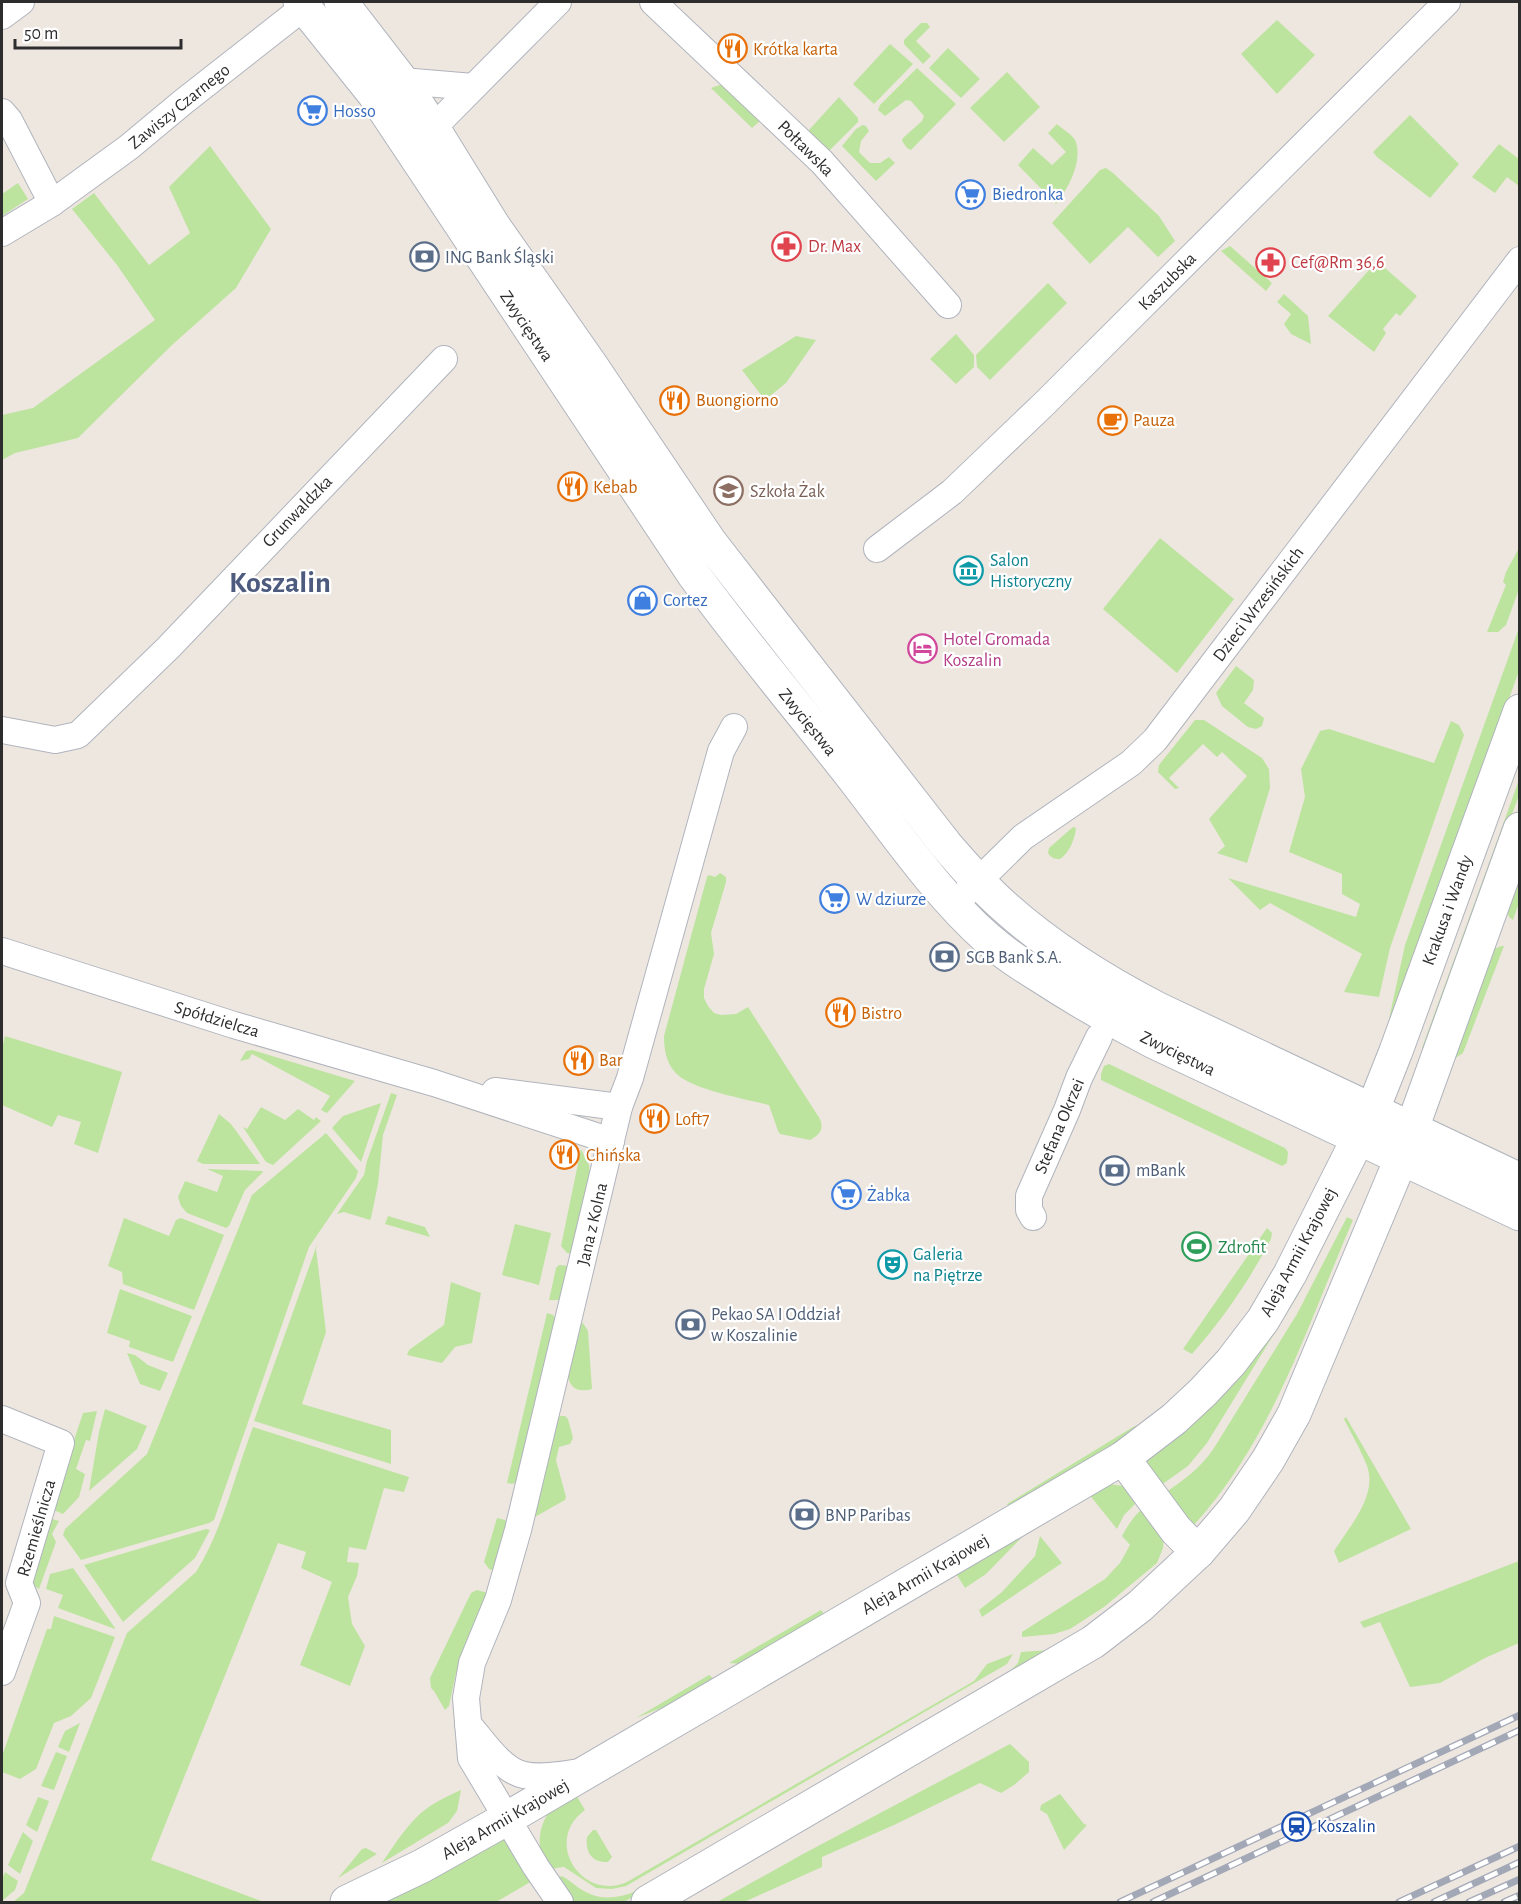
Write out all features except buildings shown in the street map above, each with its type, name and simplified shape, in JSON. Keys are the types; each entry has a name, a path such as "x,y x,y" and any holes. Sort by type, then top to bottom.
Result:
{"street":[{"path":"2,16 21,2"},
{"name":"Zwycięstwa","path":"341,2 402,81 421,137 483,260 694,575 734,631 954,904 988,939 1017,961 1108,1018 1154,1042 1366,1123 1412,1129 1520,1180"},
{"path":"421,137 558,2"},
{"name":"Połtawska","path":"653,2 822,162 948,305"},
{"name":"Kaszubska","path":"877,549 952,492 1447,2"},
{"name":"Zwycięstwa","path":"302,4 374,94 421,137 493,225 585,356 710,542 946,845 977,881 1033,931 1113,986 1366,1123 1401,1159 1520,1214"},
{"name":"Zawiszy Czarnego","path":"2,233 52,203 129,147 302,4"},
{"path":"402,81 473,87"},
{"path":"2,112 9,120 52,203"},
{"name":"Dzieci Wrzesińskich","path":"954,904 1023,837 1131,763 1155,740 1520,260"},
{"name":"Grunwaldzka","path":"2,730 55,740 78,735 168,648 444,359"},
{"name":"Krakusa i Wandy","path":"1366,1123 1396,1051 1520,711"},
{"name":"Jana z Kolna","path":"560,1902 506,1819 471,1758 466,1698 469,1677 472,1663 498,1600 515,1542 619,1107 630,1078 721,751 734,727"},
{"path":"648,1902 1093,1642 1140,1606 1198,1552 1234,1510 1268,1461 1294,1414 1401,1159 1520,829"},
{"name":"Spółdzielcza","path":"2,951 234,1025 434,1083 611,1141"},
{"name":"Stefana Okrzei","path":"1033,1217 1029,1210 1029,1196 1099,1037"},
{"name":"Spółdzielcza","path":"434,1083 619,1107"},
{"name":"Aleja Armii Krajowej","path":"347,1902 422,1866 506,1819 1123,1458 1174,1419 1203,1392 1231,1362 1263,1320 1290,1274 1366,1123"},
{"name":"Rzemieślnicza","path":"2,1419 61,1443 19,1583 27,1603 2,1672"},
{"path":"1123,1458 1176,1530 1198,1552"},
{"path":"468,1724 498,1758 514,1771 534,1776 586,1772"}],"green space":[{"path":"1277,20 1315,55 1277,94 1241,54"},
{"path":"921,23 927,23 930,27 916,41 931,56 923,64 904,44 904,40"},
{"path":"890,44 913,64 874,104 853,84"},
{"path":"948,48 980,79 961,98 929,68"},
{"path":"917,68 956,104 911,150 902,141 903,138 922,121 924,116 911,101 906,100 885,116 878,110 880,105"},
{"path":"1007,72 1040,107 1004,142 970,108"},
{"path":"725,83 762,119 752,128 711,88"},
{"path":"839,97 858,118 858,122 827,153 808,135 809,130"},
{"path":"1410,115 1459,164 1430,198 1373,152"},
{"path":"1057,124 1075,140 1078,156 1070,182 1056,204 1018,165 1033,148 1052,165 1066,152 1048,133"},
{"path":"863,125 869,131 861,141 859,152 870,163 880,163 889,157 895,163 876,181 842,146 856,129"},
{"path":"1499,144 1519,159 1519,186 1507,177 1495,193 1472,177"},
{"path":"210,146 271,229 236,288 172,345 78,438 15,453 2,460 2,415 33,408 155,320 117,265 72,209 94,193 149,265 190,233 169,187"},
{"path":"1106,168 1159,216 1175,241 1158,257 1128,227 1090,264 1052,223 1100,170"},
{"path":"18,183 28,199 2,216 2,194"},
{"path":"1230,246 1272,283 1266,291 1221,251"},
{"path":"1377,261 1417,296 1400,316 1396,313 1383,329 1386,333 1374,352 1328,316"},
{"path":"1048,283 1067,303 990,380 977,367 976,355"},
{"path":"1284,294 1308,316 1311,344 1291,334 1284,324 1291,314 1277,302"},
{"path":"956,334 974,355 974,367 956,384 930,359"},
{"path":"796,336 816,340 786,383 765,400 742,370"},
{"path":"1160,538 1234,599 1177,673 1103,609"},
{"path":"1519,548 1519,589 1506,625 1498,632 1487,632 1506,585 1503,582 1506,572"},
{"path":"1519,628 1519,671 1390,1022 1405,945"},
{"path":"1236,666 1254,680 1253,690 1244,703 1264,718 1262,726 1256,729 1248,727 1222,706 1216,693"},
{"path":"1195,720 1204,720 1262,758 1269,769 1270,788 1247,863 1217,853 1225,846 1209,819 1247,776 1222,752 1217,757 1203,744 1169,778 1179,788 1175,789 1158,772 1159,765"},
{"path":"1451,721 1459,725 1464,735 1390,948 1379,997 1344,992 1362,954 1270,903 1260,910 1228,878 1356,917 1360,904 1342,894 1342,874 1289,852 1305,797 1301,769 1320,731 1329,729 1434,763"},
{"path":"1519,780 1519,795 1427,1050 1422,1048"},
{"path":"1073,827 1076,828 1074,837 1066,853 1060,859 1052,857 1048,853 1049,848"},
{"path":"720,873 726,877 726,882 711,933 714,954 704,989 704,998 714,1013 721,1015 736,1014 748,1007 820,1119 822,1126 820,1131 810,1140 780,1134 769,1105 691,1083 674,1071 667,1059 664,1036 707,877 709,875 715,877"},
{"path":"1519,874 1519,903 1513,920 1507,911"},
{"path":"1504,946 1463,1053 1454,1059 1492,950"},
{"path":"5,1036 122,1072 98,1153 74,1144 81,1122 58,1115 52,1127 2,1105 2,1044"},
{"path":"252,1050 355,1081 327,1113 321,1110 330,1096 252,1054 249,1059 240,1061 246,1051"},
{"path":"1109,1064 1285,1148 1288,1152 1287,1163 1282,1166 1101,1080 1104,1066"},
{"path":"391,1093 397,1095 383,1135 378,1184 371,1218 370,1220 344,1212 337,1214 364,1175"},
{"path":"381,1103 361,1162 332,1128 343,1116"},
{"path":"261,1107 285,1120 298,1109 314,1120 316,1117 321,1121 273,1165 266,1162 243,1127 247,1129"},
{"path":"219,1114 231,1124 260,1164 203,1164 197,1161"},
{"path":"326,1133 358,1171 356,1178 309,1247 214,1520 81,1560 63,1535 65,1529 147,1454 252,1195"},
{"path":"581,1149 589,1165 590,1176 573,1254 567,1253 561,1246"},
{"path":"207,1169 263,1172 245,1190 226,1228 187,1213 178,1197 185,1181 217,1192 223,1176"},
{"path":"1334,1212 1339,1214 1298,1295 1207,1443 1188,1466 1157,1488 1141,1460"},
{"path":"388,1216 425,1227 430,1237 385,1224"},
{"path":"1347,1217 1353,1220 1286,1380 1267,1419 1221,1492 1193,1526 1162,1495 1184,1480 1214,1448 1297,1314"},
{"path":"124,1218 169,1236 176,1220 181,1218 224,1235 194,1310 123,1284 122,1272 108,1266"},
{"path":"515,1224 551,1233 539,1285 502,1275"},
{"path":"1267,1228 1272,1233 1271,1239 1235,1299 1192,1354 1183,1349"},
{"path":"318,1242 316,1249 326,1332 302,1404 391,1430 391,1464 254,1421"},
{"path":"559,1265 570,1266 562,1300 549,1300 556,1268"},
{"path":"451,1282 481,1293 472,1343 455,1347 442,1363 407,1355 409,1350 444,1325"},
{"path":"120,1289 192,1316 173,1362 129,1347 130,1341 107,1333"},
{"path":"547,1313 553,1315 557,1321 518,1480 513,1484 507,1483"},
{"path":"583,1323 588,1331 592,1389 583,1390 573,1387 568,1376 580,1325"},
{"path":"127,1353 168,1373 160,1391 140,1384"},
{"path":"105,1409 147,1426 137,1449 89,1491 99,1432"},
{"path":"97,1411 90,1441 86,1440 76,1469 85,1474 79,1497 63,1514 51,1509 83,1413"},
{"path":"560,1416 568,1419 573,1438 570,1444 559,1447 556,1460 566,1497 565,1500 533,1518 557,1420"},
{"path":"1346,1417 1411,1529 1339,1563 1334,1551 1360,1511 1369,1489 1367,1466 1344,1419"},
{"path":"1143,1423 1136,1432 1008,1507 1007,1504"},
{"path":"253,1427 409,1477 404,1492 384,1488 366,1550 349,1547 347,1562 359,1563 357,1576 348,1597 352,1624 365,1646 350,1686 300,1665 332,1582 301,1568 306,1552 278,1543 151,1860 264,1902 13,1902 24,1893 127,1633 196,1572 214,1538"},
{"path":"1108,1484 1124,1486 1137,1502 1124,1515 1117,1529 1088,1493"},
{"path":"1148,1504 1164,1537 1163,1548 1157,1563 1104,1607 1070,1629 1054,1634 1022,1637 1022,1632 1105,1579 1120,1563 1130,1545 1122,1536 1136,1515"},
{"path":"46,1517 59,1521 52,1534 56,1542 39,1589 27,1581"},
{"path":"497,1518 505,1520 508,1525 495,1571 489,1569 484,1562"},
{"path":"206,1529 210,1530 195,1558 123,1622 84,1565"},
{"path":"1022,1532 1024,1535 986,1574 965,1588 957,1575 576,1795 585,1810 573,1823 567,1837 568,1852 573,1865 595,1884 611,1886 627,1882 974,1681 987,1664 1013,1654 1007,1664 626,1886 612,1889 596,1888 564,1867 549,1872 541,1854 540,1835 546,1818 558,1802"},
{"path":"1040,1536 1062,1563 982,1617 979,1610 1002,1592 1035,1556"},
{"path":"1519,1561 1519,1643 1485,1658 1440,1683 1410,1687 1380,1622 1364,1628 1360,1622"},
{"path":"73,1568 115,1629 58,1608 63,1595 46,1589 50,1574"},
{"path":"477,1590 488,1593 456,1673 449,1706 445,1710 431,1688 430,1678 471,1593"},
{"path":"821,1610 824,1614 798,1637 743,1664 729,1663"},
{"path":"54,1616 115,1637 91,1698 71,1716 54,1723 36,1769 20,1779 2,1772 2,1756 47,1629 51,1629"},
{"path":"1050,1650 993,1687 624,1902 569,1902 553,1879 562,1876 598,1897 617,1897 636,1891 1007,1674 1018,1663 1021,1652"},
{"path":"709,1675 713,1678 712,1684 679,1701 636,1718"},
{"path":"80,1723 69,1752 58,1747 65,1731"},
{"path":"1010,1744 1029,1762 1029,1772 1001,1793 980,1783 822,1857 822,1867 744,1902 717,1902 803,1854"},
{"path":"56,1752 67,1756 54,1790 41,1786"},
{"path":"461,1790 457,1811 448,1823 382,1863 419,1815 438,1801"},
{"path":"1060,1794 1087,1825 1064,1850 1047,1814 1040,1810 1041,1805"},
{"path":"38,1797 49,1801 37,1832 26,1825"},
{"path":"593,1830 596,1830 612,1857 608,1862 598,1861 589,1852 587,1837"},
{"path":"23,1832 33,1841 20,1874 8,1865"},
{"path":"499,1836 505,1838 534,1880 496,1902 385,1902"},
{"path":"366,1848 377,1854 338,1878 362,1849"},
{"path":"5,1872 18,1881 15,1890 2,1901 2,1879"}],"railway":[{"path":"1120,1902 1520,1715"},
{"path":"1153,1902 1520,1730"},
{"path":"1399,1902 1520,1846"},
{"path":"1434,1902 1520,1862"},
{"path":"1469,1902 1520,1879"},
{"path":"1504,1902 1520,1895"}],"place":[{"name":"Krótka karta","path":"732,49"},
{"name":"Hosso","path":"312,111"},
{"name":"Biedronka","path":"971,194"},
{"name":"Dr. Max","path":"787,246"},
{"name":"ING Bank Śląski","path":"424,257"},
{"name":"Cef@Rm 36,6","path":"1270,262"},
{"name":"Buongiorno","path":"675,400"},
{"name":"Pauza","path":"1112,420"},
{"name":"Kebab","path":"572,487"},
{"name":"Szkoła Żak","path":"729,491"},
{"name":"Salon Historyczny","path":"969,570"},
{"name":"Cortez","path":"642,600"},
{"name":"Hotel Gromada Koszalin","path":"922,649"},
{"name":"W dziurze","path":"835,899"},
{"name":"SGB Bank S.A.","path":"945,957"},
{"name":"Bistro","path":"840,1013"},
{"name":"Bar","path":"578,1060"},
{"name":"Loft7","path":"654,1119"},
{"name":"Chińska","path":"565,1155"},
{"name":"mBank","path":"1115,1170"},
{"name":"Żabka","path":"846,1195"},
{"name":"Zdrofit","path":"1197,1247"},
{"name":"Galeria na Piętrze","path":"892,1264"},
{"name":"Pekao SA I Oddział w Koszalinie","path":"690,1324"},
{"name":"BNP Paribas","path":"804,1515"},
{"name":"Koszalin","path":"1296,1826"}],"district":[{"name":"Koszalin","path":"280,582"}]}
